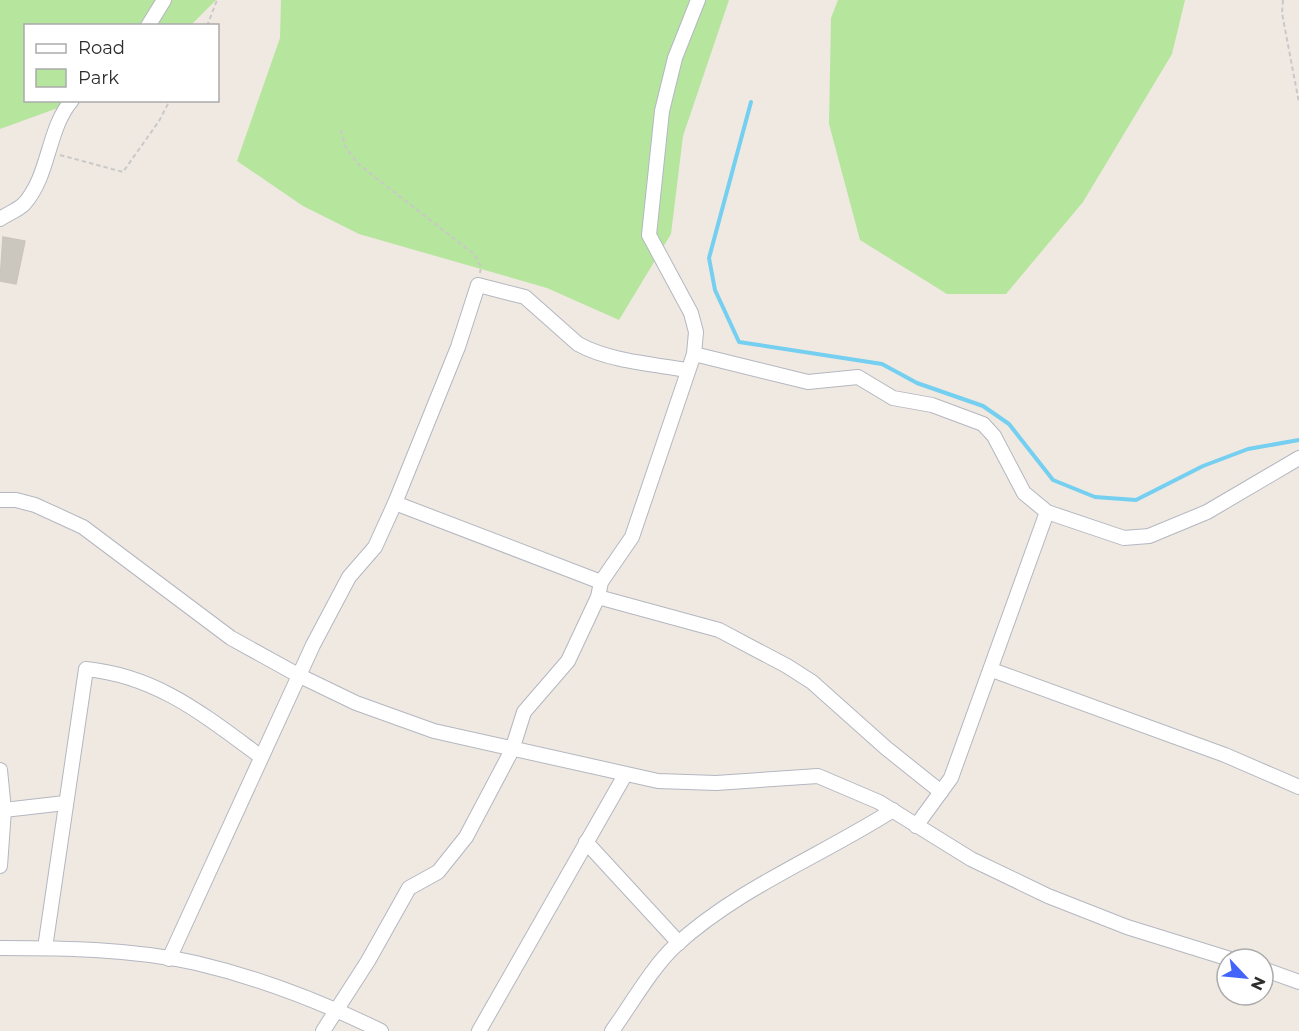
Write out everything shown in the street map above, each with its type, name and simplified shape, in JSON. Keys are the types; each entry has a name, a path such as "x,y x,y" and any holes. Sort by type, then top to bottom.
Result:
{"street":[{"path":"149,24 164,0"},
{"path":"322,1031 368,961 408,888 438,872 466,837 512,750 524,712 568,661 598,597 601,582 632,537 694,354 696,332 691,313 649,235 662,111 675,58 698,0"},
{"path":"0,219 23,204 40,178 61,118 71,102"},
{"path":"170,958 298,675 350,577 375,547 458,347 478,285 525,297 578,344 588,349 619,358 687,370"},
{"path":"694,354 808,382 858,377 893,398 932,405 983,424 994,436 1024,494 1047,512 1118,536 1149,536 1207,512 1299,458"},
{"path":"0,500 16,500 35,505 83,527 231,638 298,675 357,703 434,731 658,781 696,783 818,776 846,785 893,810 970,859 1048,896 1127,927 1215,954"},
{"path":"395,503 601,582"},
{"path":"916,826 951,778 992,670 1047,512"},
{"path":"598,597 719,630 787,666 812,682 886,748 941,792"},
{"path":"45,948 86,669 110,671 148,682 188,704 260,756"},
{"path":"992,670 1225,755 1299,787"},
{"path":"0,770 4,810 0,860"},
{"path":"479,1031 624,775"},
{"path":"4,810 65,803"},
{"path":"612,1031 679,943 767,882 855,834 893,810"},
{"path":"586,842 679,943"},
{"path":"0,948 45,948 170,958 267,982 336,1009 381,1031"},
{"path":"1275,973 1299,982"}],"path":[{"path":"208,24 217,0"},
{"path":"1283,0 1282,13 1299,103"},
{"path":"48,154 75,158 123,172 159,121 169,102"},
{"path":"341,130 345,146 362,168 475,255 481,267 478,285"}],"green space":[{"path":"0,0 216,0 192,24 24,24 24,102 74,102 0,129"},
{"path":"281,0 729,0 683,136 671,234 619,320 547,288 359,234 303,206 237,161 280,38"},
{"path":"838,0 1185,0 1172,54 1083,202 1006,294 947,294 860,240 829,124 831,18"}],"building":[{"path":"3,237 25,241 16,284 0,281"}],"waterway":[{"path":"751,102 709,258 715,290 739,342 882,364 917,383 983,406 1009,424 1053,480 1095,497 1136,500 1203,466 1248,449 1299,440"}]}
